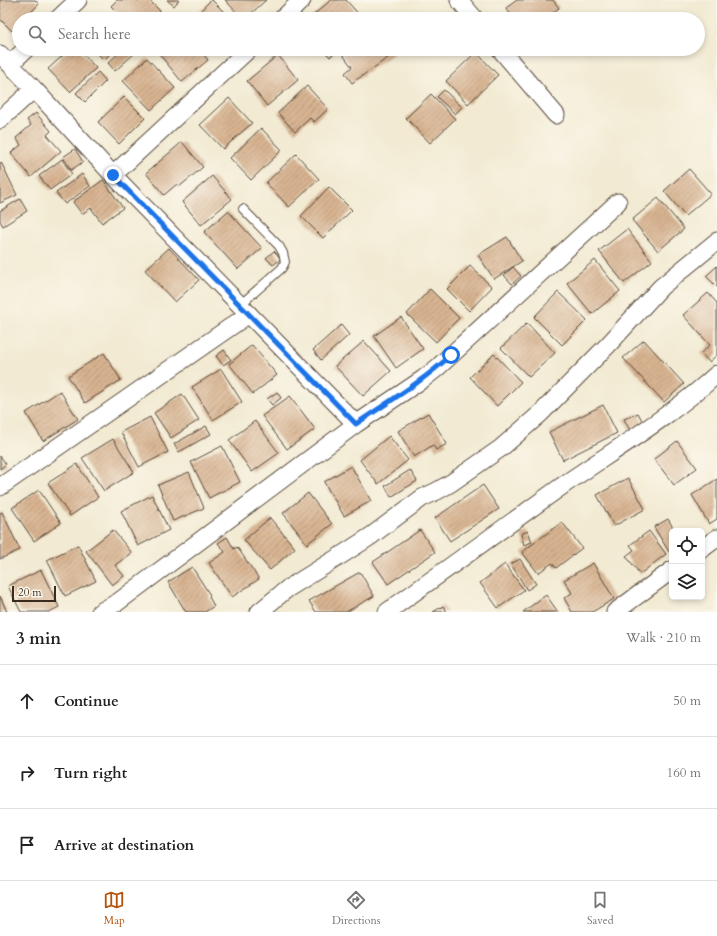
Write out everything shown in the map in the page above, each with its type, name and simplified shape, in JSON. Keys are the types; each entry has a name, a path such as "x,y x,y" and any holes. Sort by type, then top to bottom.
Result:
{"street":[{"path":"65,12 78,0"},
{"path":"289,12 302,0"},
{"path":"459,0 469,12"},
{"path":"113,175 241,56"},
{"path":"506,56 556,115"},
{"path":"5,59 113,175 356,424"},
{"path":"0,120 34,89"},
{"path":"100,612 118,602 356,424 437,368 618,202"},
{"path":"259,612 287,589 371,536 422,498 451,483 502,448 541,412 608,345 661,287 717,242"},
{"path":"0,486 245,310"},
{"path":"387,612 562,486 657,421 717,374"},
{"path":"705,547 717,538"},
{"path":"615,612 669,572"}],"lane":[{"path":"243,209 279,246 283,253 285,262 282,268 245,310"}],"building":[{"path":"0,0 35,0 39,4 31,12 12,12 12,31 0,19"},
{"path":"117,0 149,0 161,12 117,12 111,6"},
{"path":"167,0 179,0 174,6"},
{"path":"212,0 224,12 199,12"},
{"path":"225,0 266,0 253,12 236,12"},
{"path":"331,0 346,0 357,12 317,12"},
{"path":"517,0 553,0 559,8 554,12 509,12 506,8"},
{"path":"62,56 85,56 96,68 70,92 48,69"},
{"path":"100,56 108,56 104,60"},
{"path":"116,56 132,56 115,71 108,63"},
{"path":"161,56 205,56 208,60 182,82"},
{"path":"277,56 279,56 298,80 267,106 247,81"},
{"path":"344,56 390,56 352,83 345,73 352,67"},
{"path":"472,56 480,56 498,75 468,104 446,81"},
{"path":"147,58 175,88 151,110 123,81"},
{"path":"98,72 106,81 85,102 76,93"},
{"path":"307,86 328,109 314,122 310,118 295,132 278,113"},
{"path":"444,90 462,107 455,114 437,97"},
{"path":"431,94 455,119 430,143 406,118"},
{"path":"124,97 145,118 119,144 98,122"},
{"path":"229,98 252,123 223,149 200,125"},
{"path":"36,113 51,131 47,135 61,151 31,177 11,153 21,145 16,138 31,125 27,120"},
{"path":"261,128 282,150 251,180 230,158"},
{"path":"182,142 203,167 179,187 177,184 164,195 146,173"},
{"path":"75,149 83,162 71,170 63,157"},
{"path":"296,154 319,179 289,207 266,183"},
{"path":"62,159 72,174 50,190 39,176"},
{"path":"1,162 17,195 0,203 0,163"},
{"path":"689,169 711,194 685,216 664,191"},
{"path":"82,174 90,186 65,204 56,193"},
{"path":"212,176 232,199 201,225 182,202"},
{"path":"103,180 123,208 102,223 91,208 82,214 73,202"},
{"path":"329,187 352,210 323,238 301,216"},
{"path":"658,198 684,229 658,251 632,220"},
{"path":"20,199 27,211 3,226 0,221 0,211"},
{"path":"228,211 262,248 238,269 204,232"},
{"path":"627,229 652,261 624,283 599,251"},
{"path":"507,237 522,261 494,279 478,255"},
{"path":"169,248 199,280 175,302 145,270"},
{"path":"274,251 281,259 273,265 266,258"},
{"path":"595,260 620,291 592,314 567,283"},
{"path":"470,266 492,287 469,311 447,289"},
{"path":"717,266 717,287 706,276"},
{"path":"513,267 521,276 512,284 504,275"},
{"path":"430,289 459,318 436,342 407,314"},
{"path":"558,292 587,320 562,345 534,317"},
{"path":"708,293 717,303 717,355 709,362 701,353 710,345 683,315"},
{"path":"401,317 423,349 396,368 374,336"},
{"path":"527,323 555,353 529,377 501,348"},
{"path":"341,325 349,335 321,360 313,350"},
{"path":"644,340 684,384 664,402 623,358"},
{"path":"364,341 391,371 363,396 335,366"},
{"path":"252,345 277,375 253,394 229,364"},
{"path":"224,350 231,360 223,365 216,356"},
{"path":"104,353 121,380 85,403 68,376"},
{"path":"494,354 521,382 497,406 470,377"},
{"path":"221,369 242,402 213,420 192,387"},
{"path":"60,391 78,419 43,441 26,413"},
{"path":"277,392 281,398 272,405 267,399"},
{"path":"182,394 199,420 171,438 154,413"},
{"path":"290,396 315,429 287,449 262,416"},
{"path":"603,405 617,433 563,460 549,432"},
{"path":"428,413 447,444 436,450 433,445 414,457 398,431"},
{"path":"638,413 644,424 630,431 624,419"},
{"path":"150,417 168,452 139,467 121,432"},
{"path":"255,421 279,453 252,472 229,440"},
{"path":"206,426 211,434 179,452 174,444"},
{"path":"389,436 408,460 378,484 360,460"},
{"path":"113,439 134,472 104,491 82,458"},
{"path":"677,441 697,468 674,485 654,459"},
{"path":"222,446 240,482 209,498 191,462"},
{"path":"0,456 6,464 0,469"},
{"path":"77,464 98,497 70,516 48,483"},
{"path":"351,466 371,501 344,516 324,482"},
{"path":"410,470 417,481 391,497 385,486"},
{"path":"189,472 204,508 173,521 158,485"},
{"path":"628,478 645,509 614,526 597,495"},
{"path":"717,479 717,519 709,524 692,495"},
{"path":"483,485 499,509 450,541 435,518"},
{"path":"39,490 61,523 34,541 12,508"},
{"path":"308,493 332,524 307,544 283,513"},
{"path":"152,495 169,530 138,546 121,511"},
{"path":"2,512 20,550 0,559 0,513"},
{"path":"270,518 295,548 270,570 244,540"},
{"path":"668,519 673,528 669,528 669,552 654,527"},
{"path":"562,522 582,548 556,568 552,563 538,573 522,552"},
{"path":"113,530 132,553 115,565 124,576 112,585 86,551"},
{"path":"420,530 435,552 388,584 373,562"},
{"path":"528,531 532,542 524,545 521,534"},
{"path":"649,531 666,554 640,574 626,556 634,550 630,545"},
{"path":"227,537 234,549 237,547 259,579 232,597 209,563 225,552 218,543"},
{"path":"78,545 96,581 65,596 47,560"},
{"path":"520,559 536,584 527,590 511,564"},
{"path":"593,563 614,599 592,612 572,612 564,598 572,593 564,580"},
{"path":"505,564 524,590 498,608 480,583"},
{"path":"192,567 210,595 209,597 214,606 205,612 186,612 168,582"},
{"path":"41,570 59,607 49,612 21,612 8,586"},
{"path":"360,572 374,596 346,612 316,612 309,601"},
{"path":"546,595 558,612 523,612"},
{"path":"0,596 7,612 0,612"},
{"path":"443,606 447,612 433,612"}],"route":[{"path":"113,175 356,424 437,368 451,355"}]}
